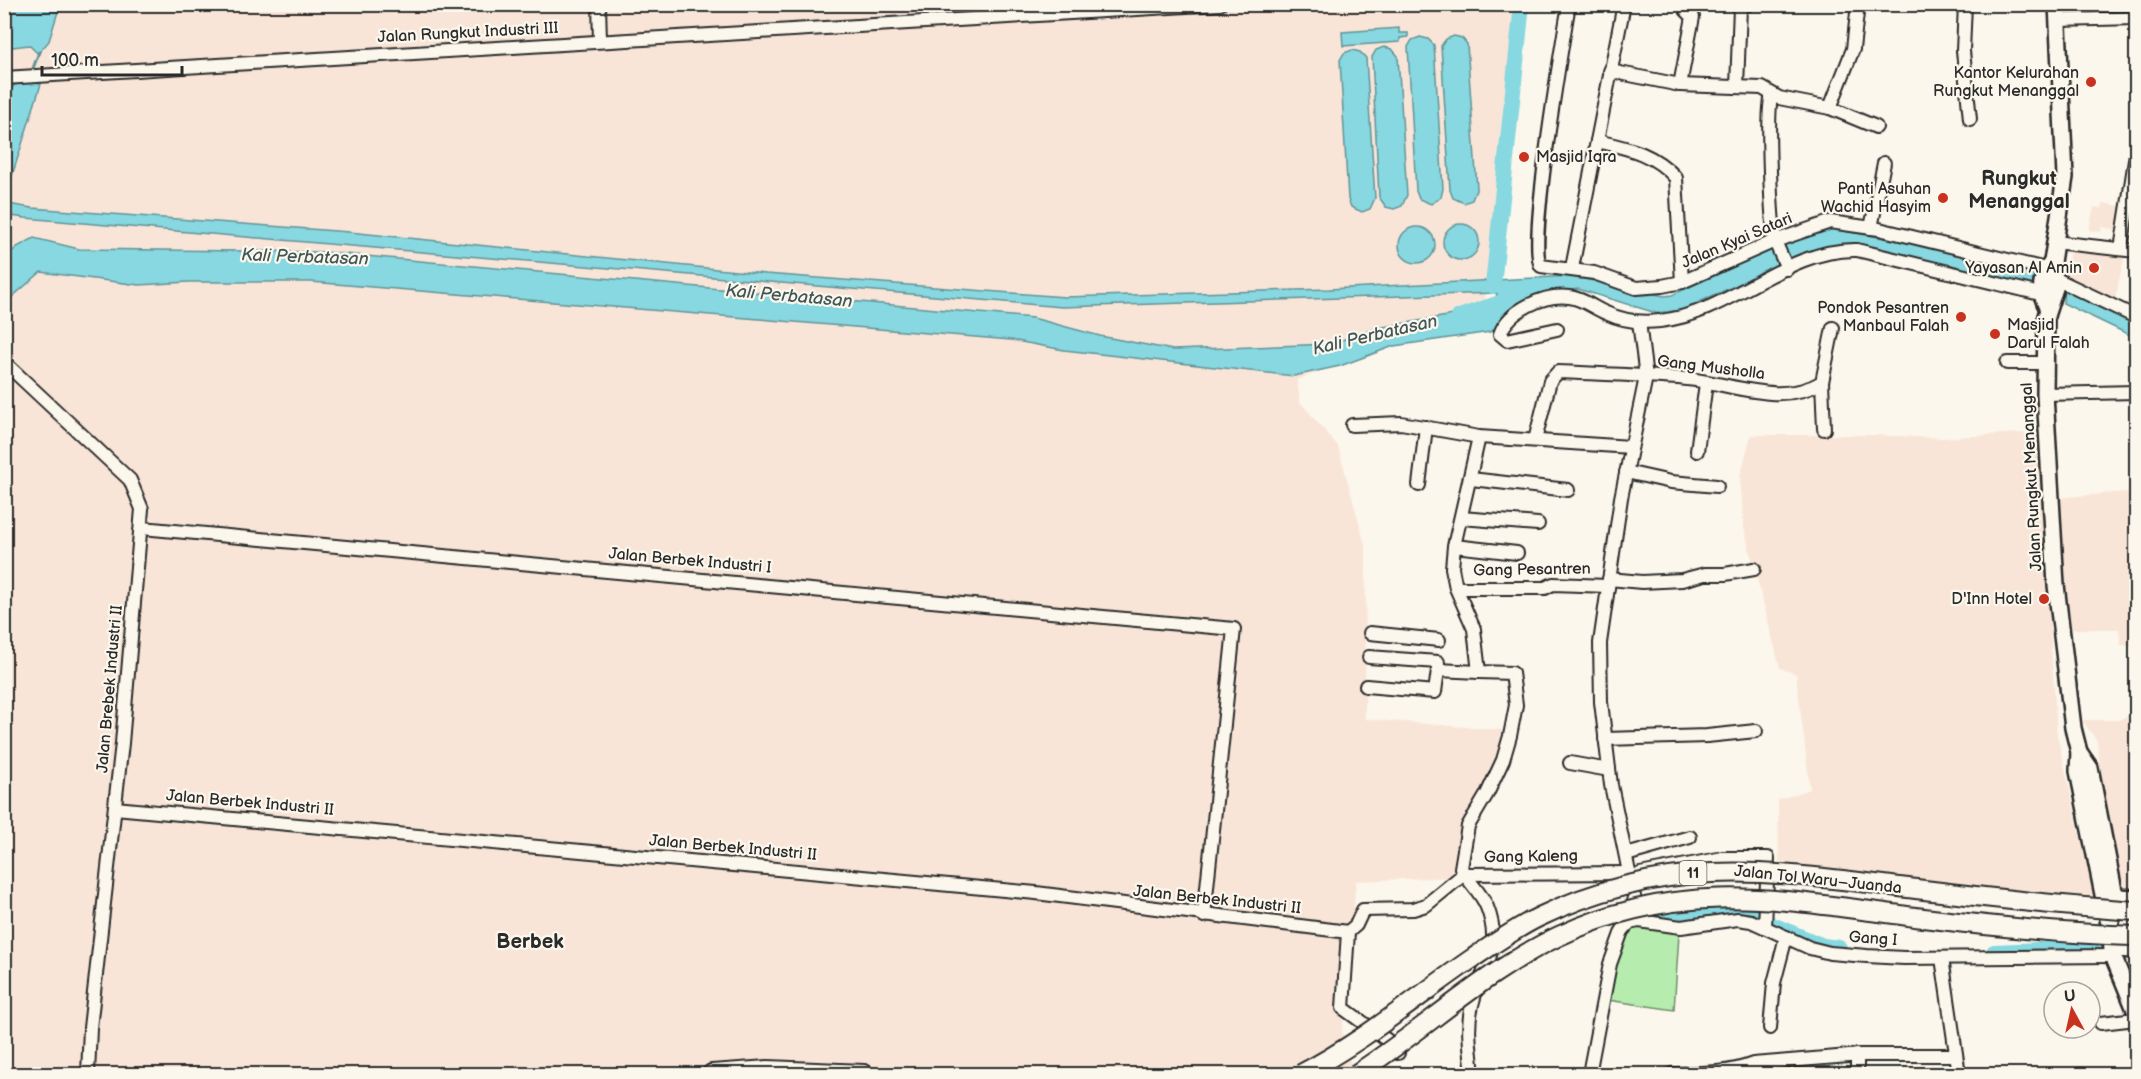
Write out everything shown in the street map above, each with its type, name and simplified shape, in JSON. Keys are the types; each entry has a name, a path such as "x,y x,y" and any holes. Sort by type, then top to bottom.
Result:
{"highway":[{"name":"Jalan Tol Waru–Juanda","path":"1301,1074 1337,1056 1443,978 1538,917 1609,890 1664,876 1748,871 1994,899 2136,911"},
{"name":"Jalan Tol Waru–Juanda","path":"1356,1074 1497,973 1558,936 1625,911 1657,903 1692,898 1745,898 1994,927 2136,936"},
{"path":"712,1074 768,1070 864,1074"}],"main road":[{"name":"Jalan Rungkut Menanggal","path":"2057,4 2065,166 2063,195 2049,282 2045,363 2056,592 2073,728 2079,752 2078,771 2109,924 2112,952 2136,1012"},
{"name":"Jalan Rungkut Menanggal","path":"2079,752 2090,768 2114,891 2118,897 2109,924"},
{"path":"2118,897 2136,898"},
{"path":"2112,952 2136,950"}],"street":[{"path":"599,4 600,41"},
{"name":"Jalan Rungkut Industri III","path":"4,78 1220,4"},
{"name":"Jalan Kyai Satari","path":"1569,4 1543,179 1538,263 1542,267 1572,268 1636,288 1682,282 1827,222 1871,228 2049,282"},
{"path":"1572,268 1624,4"},
{"path":"1737,87 1740,7 1749,4"},
{"path":"1830,108 1852,49 1858,4"},
{"path":"1965,4 1963,51 1970,119"},
{"path":"1680,85 1693,17 1686,7"},
{"path":"2058,20 2136,18"},
{"path":"1610,71 1680,85 1762,88 1772,95 1830,108 1876,127"},
{"path":"1772,95 1768,124 1776,243 1786,266"},
{"path":"1597,141 1638,151 1661,163 1676,178 1682,282"},
{"path":"2121,249 2134,179 2136,154"},
{"path":"1871,228 1884,163"},
{"path":"2054,242 2136,251"},
{"path":"1557,329 1507,340 1500,334 1523,306 1565,297 1615,317 1639,322 1658,322 1689,315 1786,266 1832,251 1857,250 2049,282 2136,317"},
{"path":"1589,1074 1615,946 1629,923 1639,921 1609,770 1600,643 1626,472 1646,377 1639,322"},
{"path":"1824,429 1822,382 1833,328"},
{"name":"Jalan Brebek Industri II","path":"4,362 130,480 138,495 142,510 88,1074"},
{"path":"2007,363 2045,363"},
{"name":"Gang Musholla","path":"1535,440 1550,381 1558,372 1646,377 1706,383 1753,392 1778,393 1822,382"},
{"path":"1697,451 1706,383"},
{"path":"2045,394 2136,392"},
{"path":"1352,425 1383,422 1479,437 1632,447"},
{"path":"1419,485 1426,427"},
{"path":"1479,437 1454,546 1452,568 1456,588 1474,629 1479,672"},
{"path":"1626,472 1671,482 1717,486"},
{"path":"1471,479 1568,490"},
{"path":"1461,518 1538,524"},
{"name":"Jalan Berbek Industri I","path":"142,528 1234,629 1204,916"},
{"path":"1454,546 1517,553"},
{"name":"Gang Pesantren","path":"1456,588 1545,588 1553,584 1682,580 1705,574 1725,574 1754,569"},
{"path":"1366,686 1436,692 1438,666 1439,637 1370,633"},
{"path":"1369,657 1479,672 1512,673 1516,705 1503,760 1487,794 1467,826 1461,868 1479,891 1487,907 1493,939 1490,961 1472,1003 1469,1023 1473,1074"},
{"path":"1605,739 1707,736 1756,731"},
{"path":"1570,763 1609,770"},
{"name":"Jalan Berbek Industri II","path":"115,808 1036,893 1204,916 1348,932"},
{"path":"1626,855 1690,837"},
{"name":"Gang Kaleng","path":"1348,932 1356,925 1363,910 1413,909 1426,905 1464,874 1567,871 1630,874 1723,858 1768,858 1765,920"},
{"name":"Gang I","path":"1639,921 1681,927 1738,919 1765,920 1786,937 1810,948 1830,953 1942,958 2112,952"},
{"path":"1348,932 1343,1008 1395,1046 1398,1052 1366,1074"},
{"path":"1770,1028 1774,983 1786,937"},
{"path":"1942,958 1959,1074"},
{"path":"2102,1023 2136,1012"},
{"path":"1672,1074 1738,1071 1753,1064 1857,1055 1956,1055"},
{"path":"1857,1055 1857,1074"}],"shaded area":[{"path":"5,5 1516,5 1484,310 1297,380 1300,402 1338,446 1366,548 1365,719 1505,730 1497,771 1467,814 1458,877 1356,881 1342,1032 1354,1074 5,1074"},
{"path":"2103,203 2126,207 2123,231 2102,227 2101,232 2089,230 2094,207 2102,208"},
{"name":"Yayasan Al Amin","path":"2071,245 2125,254 2114,304 2064,283"},
{"path":"2037,432 2057,734 2095,899 1779,862 1778,800 1810,789 1796,674 1780,668 1744,528 1740,477 1751,435 1873,435 1942,438"},
{"path":"2124,492 2136,494 2136,646 2121,645 2119,629 2068,629 2056,498"},
{"path":"2136,709 2136,902 2117,902 2097,741 2082,720 2118,720 2133,714"}],"green space":[{"path":"1639,926 1679,934 1674,1010 1608,1000 1616,949 1629,928"}],"water":[{"path":"4,5 60,5 49,41 38,54 29,45 5,48"},
{"path":"1399,28 1399,33 1408,33 1408,37 1400,38 1400,42 1343,46 1342,32"},
{"path":"1454,36 1462,38 1467,44 1477,188 1472,200 1464,203 1453,198 1450,190 1441,46 1446,39"},
{"path":"1420,37 1428,39 1434,45 1443,189 1441,197 1431,204 1419,199 1416,191 1408,47 1412,40"},
{"path":"1384,47 1392,49 1398,56 1407,195 1402,206 1394,209 1386,207 1379,197 1372,57 1376,50"},
{"path":"1352,50 1360,52 1366,58 1375,198 1370,209 1362,212 1351,207 1348,199 1340,60 1344,53"},
{"path":"19,80 41,84 5,198 5,96"},
{"name":"Kali Perbatasan","path":"4,199 8,204 32,208 349,232 766,274 1065,297 1329,289 1571,276 1664,296 1672,295 1782,245 1834,229 1966,253 2037,272 2035,287 1858,245 1845,244 1813,250 1682,310 1656,313 1578,289 1544,294 1490,332 1394,346 1340,366 1294,376 1064,350 1011,340 311,282 189,282 139,285 41,272 5,303 5,258 17,247 34,238 79,249 323,252 1033,318 1100,336 1173,350 1330,344 1377,328 1494,308 1497,293 1062,307 25,218 5,215"},
{"path":"1461,224 1474,229 1479,242 1474,255 1461,260 1448,255 1443,242 1448,229"},
{"path":"1417,227 1430,232 1435,245 1430,258 1417,263 1404,258 1399,245 1404,232"},
{"path":"2064,288 2136,322 2136,338 2063,303"}],"waterway":[{"path":"1493,286 1522,4"},
{"path":"31,74 39,52"},
{"name":"Kali Perbatasan","path":"1459,317 1517,297"},
{"path":"1659,917 1690,919 1736,910 1823,946 1839,948"},
{"path":"1994,952 2106,947"}],"place":[{"name":"Kantor Kelurahan Rungkut Menanggal","path":"2091,82"},
{"name":"Masjid Iqra","path":"1524,157"},
{"name":"Panti Asuhan Wachid Hasyim","path":"1943,198"},
{"name":"Yayasan Al Amin","path":"2094,268"},
{"name":"Pondok Pesantren Manbaul Falah","path":"1961,317"},
{"name":"Masjid Darul Falah","path":"1995,334"},
{"name":"D'Inn Hotel","path":"2044,599"}],"district":[{"name":"Rungkut Menanggal","path":"2019,190"},
{"name":"Berbek","path":"530,942"}]}
